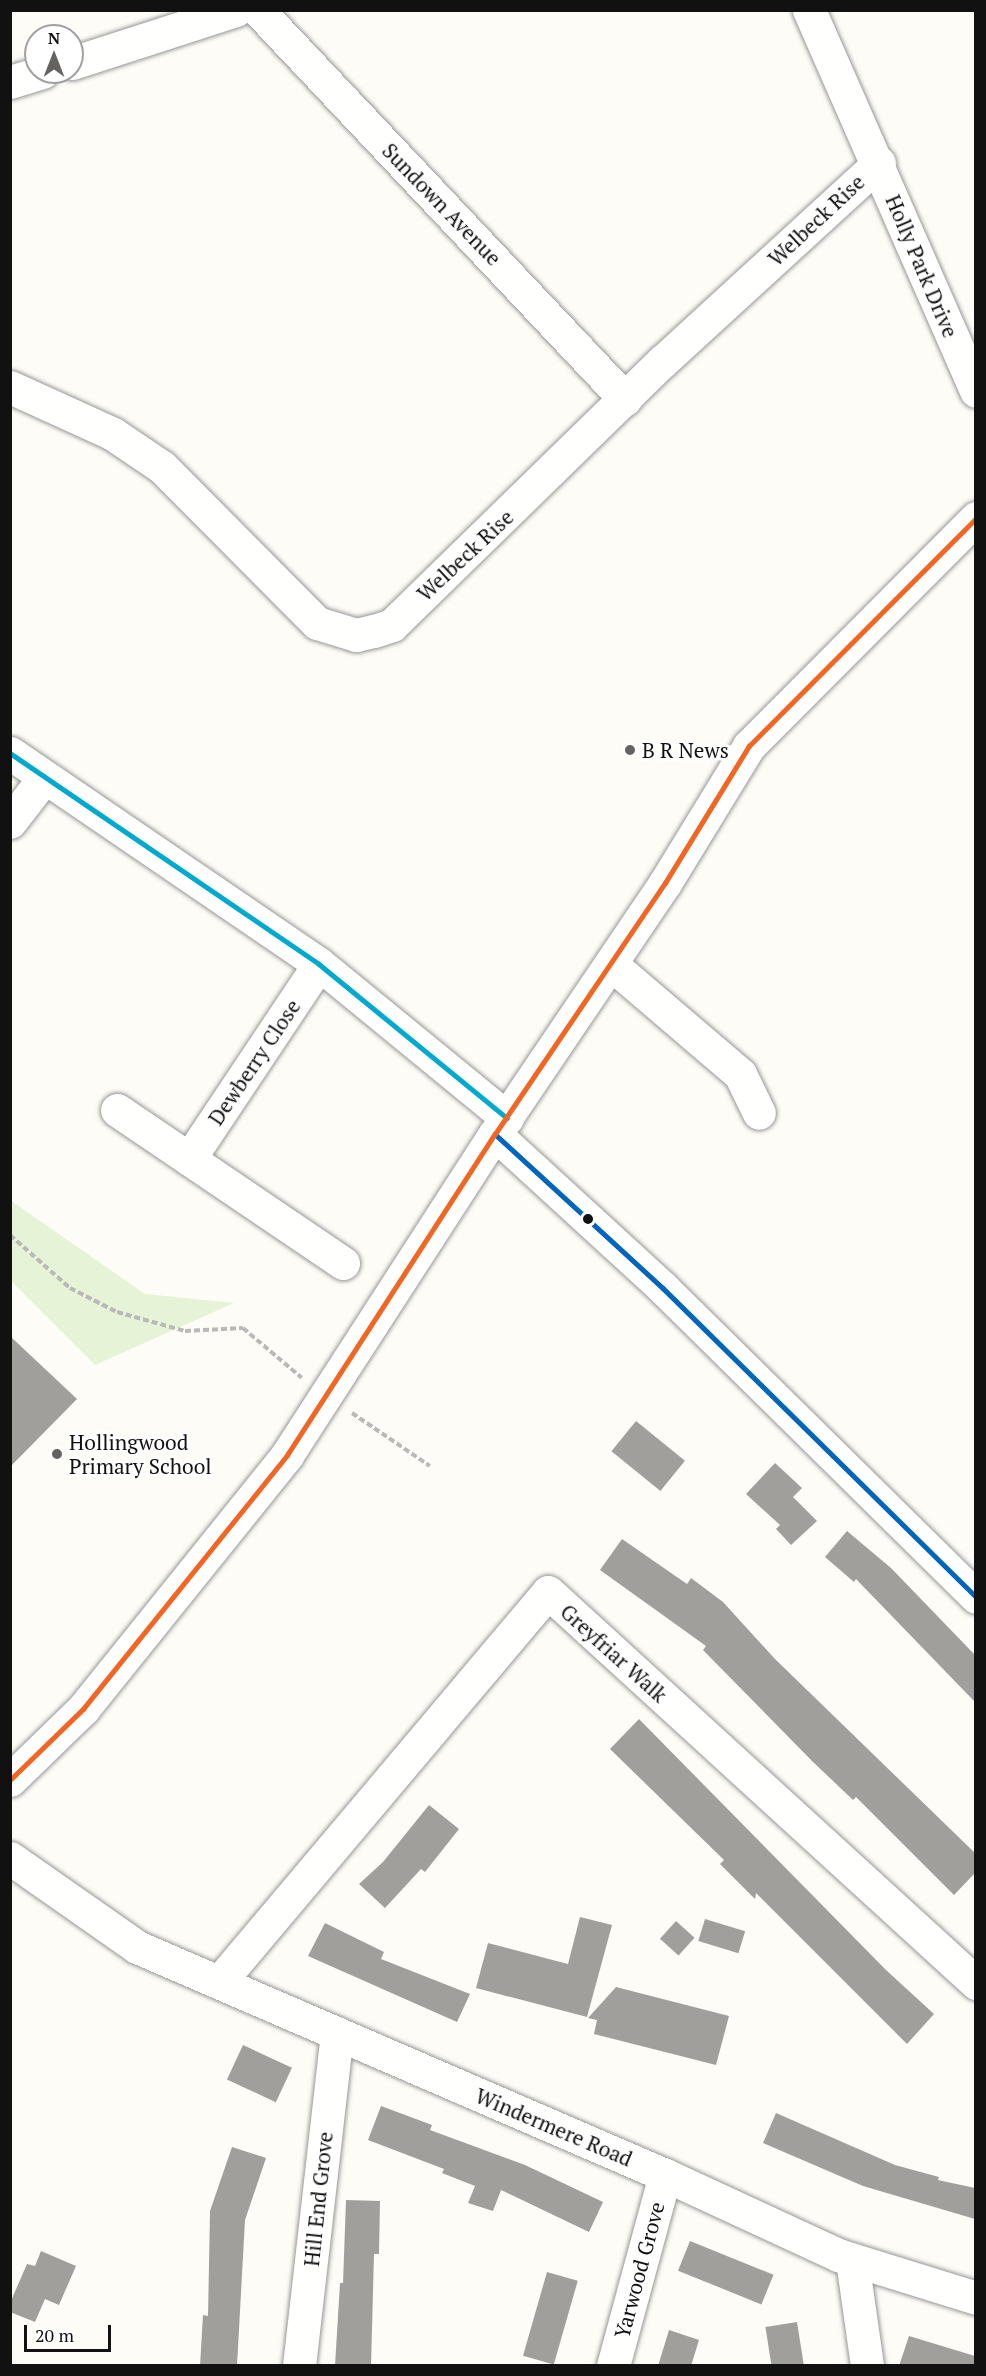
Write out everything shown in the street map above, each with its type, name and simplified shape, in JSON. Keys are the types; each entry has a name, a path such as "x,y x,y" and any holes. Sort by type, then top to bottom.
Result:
{"street":[{"path":"84,59 236,10"},
{"name":"Sundown Avenue","path":"258,10 625,399"},
{"name":"Holly Park Drive","path":"809,10 969,354 975,391"},
{"name":"Welbeck Rise","path":"10,387 112,434 162,467 317,623 356,635 392,625 625,399 879,163"},
{"path":"10,1780 83,1709 287,1455 501,1126 611,964 749,746 975,518"},
{"path":"10,753 319,964 501,1126 975,1597"},
{"path":"10,822 44,778"},
{"name":"Dewberry Close","path":"189,1159 319,964"},
{"path":"611,964 740,1074 759,1113"},
{"path":"117,1110 343,1263"},
{"name":"Greyfriar Walk","path":"221,1980 548,1592 975,1983"},
{"name":"Windermere Road","path":"10,1858 137,1947 221,1980 337,2033 665,2175 852,2260 975,2298"},
{"name":"Hill End Grove","path":"299,2366 337,2033"},
{"name":"Yarwood Grove","path":"614,2366 665,2175"},
{"path":"852,2260 867,2366"}],"path":[{"path":"10,1235 70,1288 117,1312 185,1331 243,1328 326,1395 430,1466"}],"green space":[{"path":"10,1200 145,1294 234,1303 95,1365 11,1281"}],"building":[{"path":"10,1336 77,1399 10,1467"},
{"path":"636,1421 685,1461 660,1491 611,1451"},
{"path":"775,1463 802,1488 793,1497 817,1521 791,1545 776,1529 780,1525 746,1494"},
{"path":"847,1531 891,1568 975,1655 975,1702 856,1579 854,1582 825,1557"},
{"path":"622,1539 687,1584 691,1578 723,1602 775,1659 975,1853 975,1873 954,1895 856,1797 853,1800 812,1761 703,1650 706,1646 600,1570"},
{"path":"639,1719 886,1970 934,2014 907,2044 756,1893 755,1899 720,1864 724,1860 610,1749"},
{"path":"429,1805 459,1829 425,1872 421,1869 385,1908 359,1884 383,1862"},
{"path":"580,1917 612,1925 587,2017 476,1988 488,1943 568,1964"},
{"path":"705,1919 745,1931 738,1953 698,1941"},
{"path":"676,1921 695,1938 679,1956 660,1939"},
{"path":"325,1923 384,1952 381,1959 470,1994 457,2022 308,1956"},
{"path":"616,1987 729,2016 716,2065 594,2034 597,2020 588,2018"},
{"path":"243,2045 292,2068 276,2102 227,2079"},
{"path":"381,2106 432,2125 430,2130 525,2165 603,2202 589,2232 501,2190 493,2211 468,2203 475,2186 442,2173 444,2169 368,2140"},
{"path":"776,2113 895,2165 939,2177 938,2180 975,2188 975,2219 863,2186 763,2143"},
{"path":"232,2147 266,2158 245,2220 237,2366 200,2366 203,2315 208,2316 210,2211"},
{"path":"346,2200 380,2201 379,2254 374,2254 371,2366 335,2366 340,2283 343,2283"},
{"path":"690,2241 773,2275 761,2304 678,2271"},
{"path":"41,2251 76,2266 59,2305 45,2299 35,2322 10,2312 10,2303 27,2264 35,2266"},
{"path":"547,2272 578,2281 554,2364 523,2356"},
{"path":"797,2322 804,2366 772,2366 765,2327"},
{"path":"669,2330 699,2340 691,2366 658,2366"},
{"path":"909,2336 975,2356 975,2366 899,2366"}],"transit line":[{"path":"10,1780 83,1709 287,1455 495,1134 665,883 749,746 976,518"},
{"path":"10,753 319,964 507,1118"},
{"path":"495,1134 663,1288 976,1597"}],"place":[{"name":"B R News","path":"630,750"},
{"name":"Hollingwood Primary School","path":"57,1454"}]}
